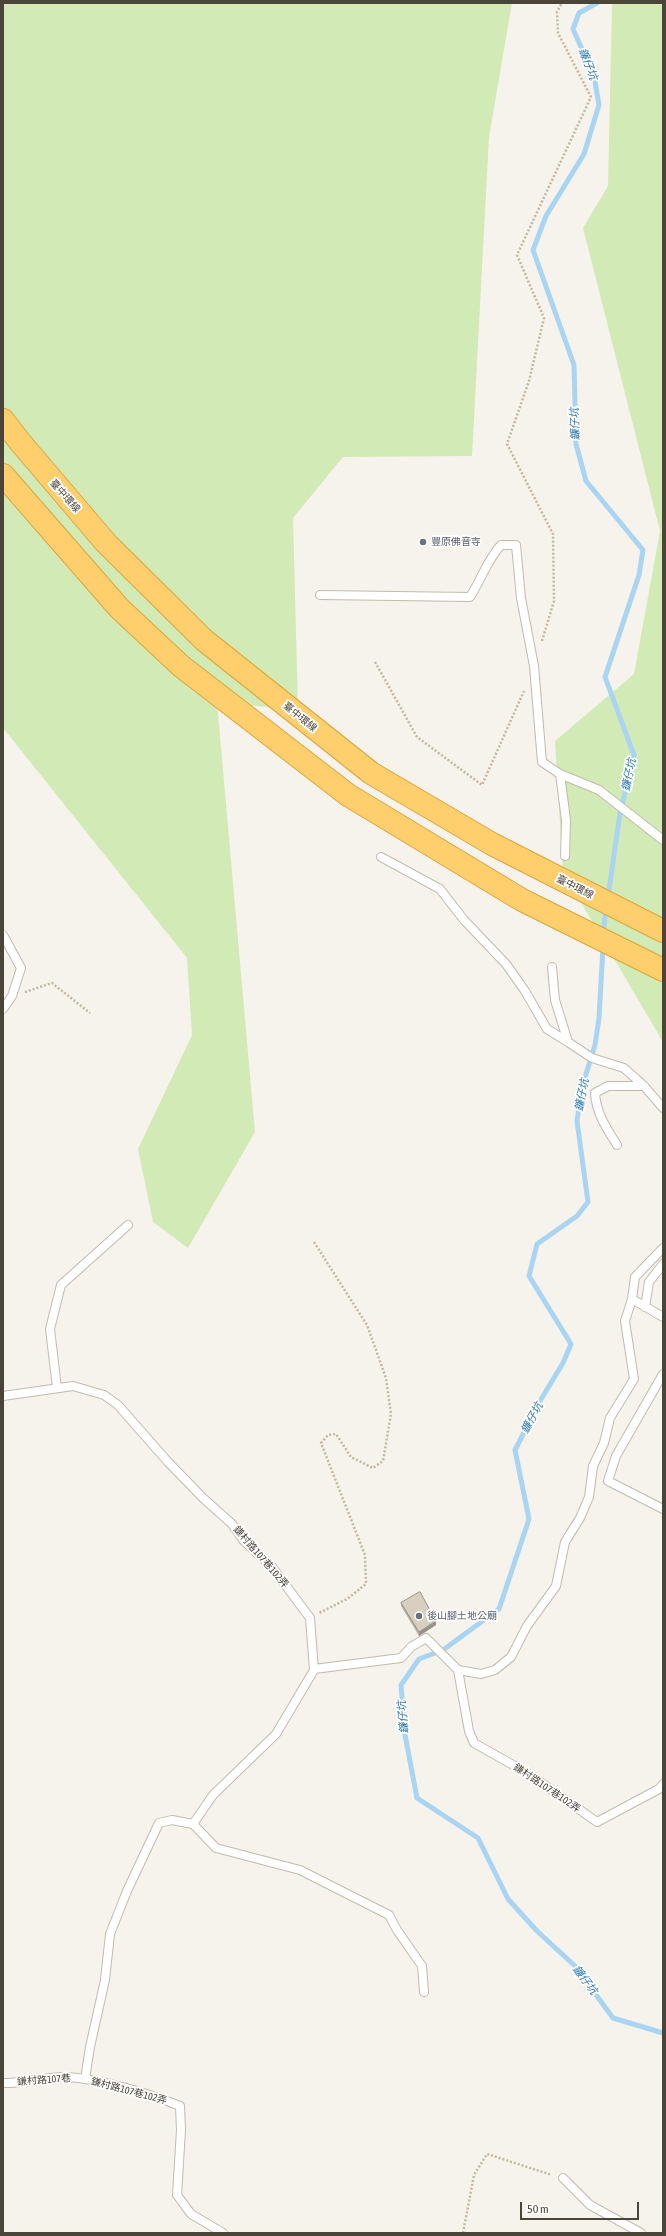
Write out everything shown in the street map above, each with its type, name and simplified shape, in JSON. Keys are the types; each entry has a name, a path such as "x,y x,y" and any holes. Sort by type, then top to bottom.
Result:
{"highway":[{"name":"臺中環線","path":"3,420 106,543 204,640 371,773 492,844 663,931"},
{"path":"3,475 119,608 193,675 348,795 522,900 663,970"}],"lane":[{"path":"320,595 470,597 478,585 491,555 501,545 516,545 521,598 534,666 542,762 560,774 599,790 663,840"},
{"path":"560,774 566,820 565,856"},
{"path":"382,857 440,889 464,920 506,964 525,991 547,1029 592,1058 624,1068 644,1086 663,1108"},
{"path":"3,935 21,968 12,996 3,1009"},
{"path":"552,966 555,1000 568,1042"},
{"path":"617,1145 604,1126 596,1102 595,1093 608,1086 644,1086"},
{"path":"57,1388 50,1329 61,1286 128,1225"},
{"path":"314,1669 401,1658 411,1647 426,1638 458,1670 481,1674 495,1670 511,1657 528,1626 556,1586 565,1542 580,1518 590,1497 593,1466 604,1443 610,1418 634,1379 625,1321 632,1300 636,1277 663,1248"},
{"path":"645,1307 649,1282 663,1264"},
{"path":"632,1300 663,1317"},
{"path":"663,1374 616,1456 608,1481 663,1509"},
{"name":"鎌村路107巷102弄","path":"3,1396 73,1386 104,1395 118,1405 168,1462 203,1498 232,1524 244,1541 272,1567 310,1618"},
{"path":"193,1824 213,1795 276,1734 314,1669 310,1618"},
{"name":"鎌村路107巷102弄","path":"458,1670 469,1731 474,1743 529,1774 597,1822 659,1789 663,1784"},
{"path":"85,2079 90,2047 105,1980 110,1934 127,1891 159,1823 172,1820 193,1824 216,1848 300,1870 389,1915 397,1930 422,1966 424,1992"},
{"name":"鎌村路107巷","path":"3,2083 63,2077 85,2079"},
{"name":"鎌村路107巷102弄","path":"85,2079 161,2098 180,2106 182,2130 177,2195 190,2214 223,2233"},
{"path":"562,2178 590,2205 641,2233"}],"path":[{"path":"375,662 417,737 482,785 496,756 534,666 554,601 553,534 507,444 529,381 544,318 517,255 591,97 558,33 557,12 562,3"},
{"path":"12,996 52,983 90,1013"},
{"path":"310,1618 348,1599 366,1584 365,1555 321,1443 328,1436 336,1434 351,1457 373,1468 384,1461 391,1414 386,1378 367,1325 314,1242"},
{"path":"463,2233 474,2175 486,2154 562,2178"}],"green space":[{"path":"3,3 512,3 489,137 472,456 343,457 293,518 298,710 217,702 255,1132 188,1248 153,1222 138,1149 192,1035 187,958 3,728"},
{"path":"612,3 663,3 663,1042 563,872 555,741 634,674 660,531 583,228 608,186"}],"building":[{"name":"後山腳土地公廟","path":"420,1592 436,1621 419,1632 401,1603"}],"waterway":[{"name":"鐮仔坑","path":"597,3 579,13 573,29 594,76 599,105 584,154 546,216 533,250 574,365 576,444 586,481 643,550 639,575 605,677 634,755 620,813 608,897"},
{"name":"鐮仔坑","path":"603,935 606,909"},
{"name":"鐮仔坑","path":"603,947 599,1018 595,1045 582,1087 577,1121 588,1202 577,1216 537,1244 529,1276 571,1344 563,1363 540,1401 515,1450 529,1519 499,1609 443,1650 419,1659 401,1685 405,1735 417,1798 478,1838 508,1899 537,1931 575,1966 613,2018 663,2033"}],"place":[{"name":"豐原佛音寺","path":"423,542"},
{"name":"後山腳土地公廟","path":"419,1616"}]}
